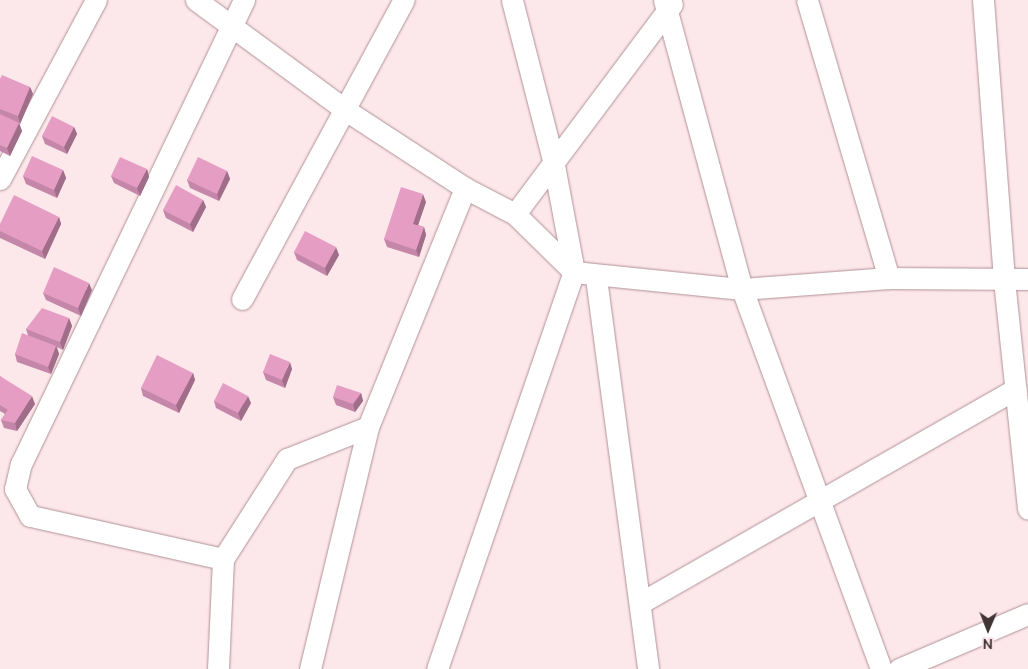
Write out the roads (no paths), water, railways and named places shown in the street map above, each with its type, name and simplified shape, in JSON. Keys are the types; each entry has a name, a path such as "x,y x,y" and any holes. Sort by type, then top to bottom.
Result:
{"street":[{"path":"0,179 96,0"},
{"path":"196,0 232,24 347,111 465,188 515,214 574,272 596,278 742,289 789,289 889,278 1028,279"},
{"path":"223,559 30,516 15,489 21,464 244,0"},
{"path":"242,299 347,111 404,0"},
{"path":"437,669 574,272 553,160 512,0"},
{"path":"808,0 889,278"},
{"path":"983,0 1004,280 1028,509"},
{"path":"515,214 669,4"},
{"path":"669,4 742,289 881,669"},
{"path":"310,669 368,427 465,188"},
{"path":"596,278 642,602 648,669"},
{"path":"642,602 1015,389"},
{"path":"218,669 223,559 286,459 368,427"},
{"path":"899,669 1028,614"}]}
